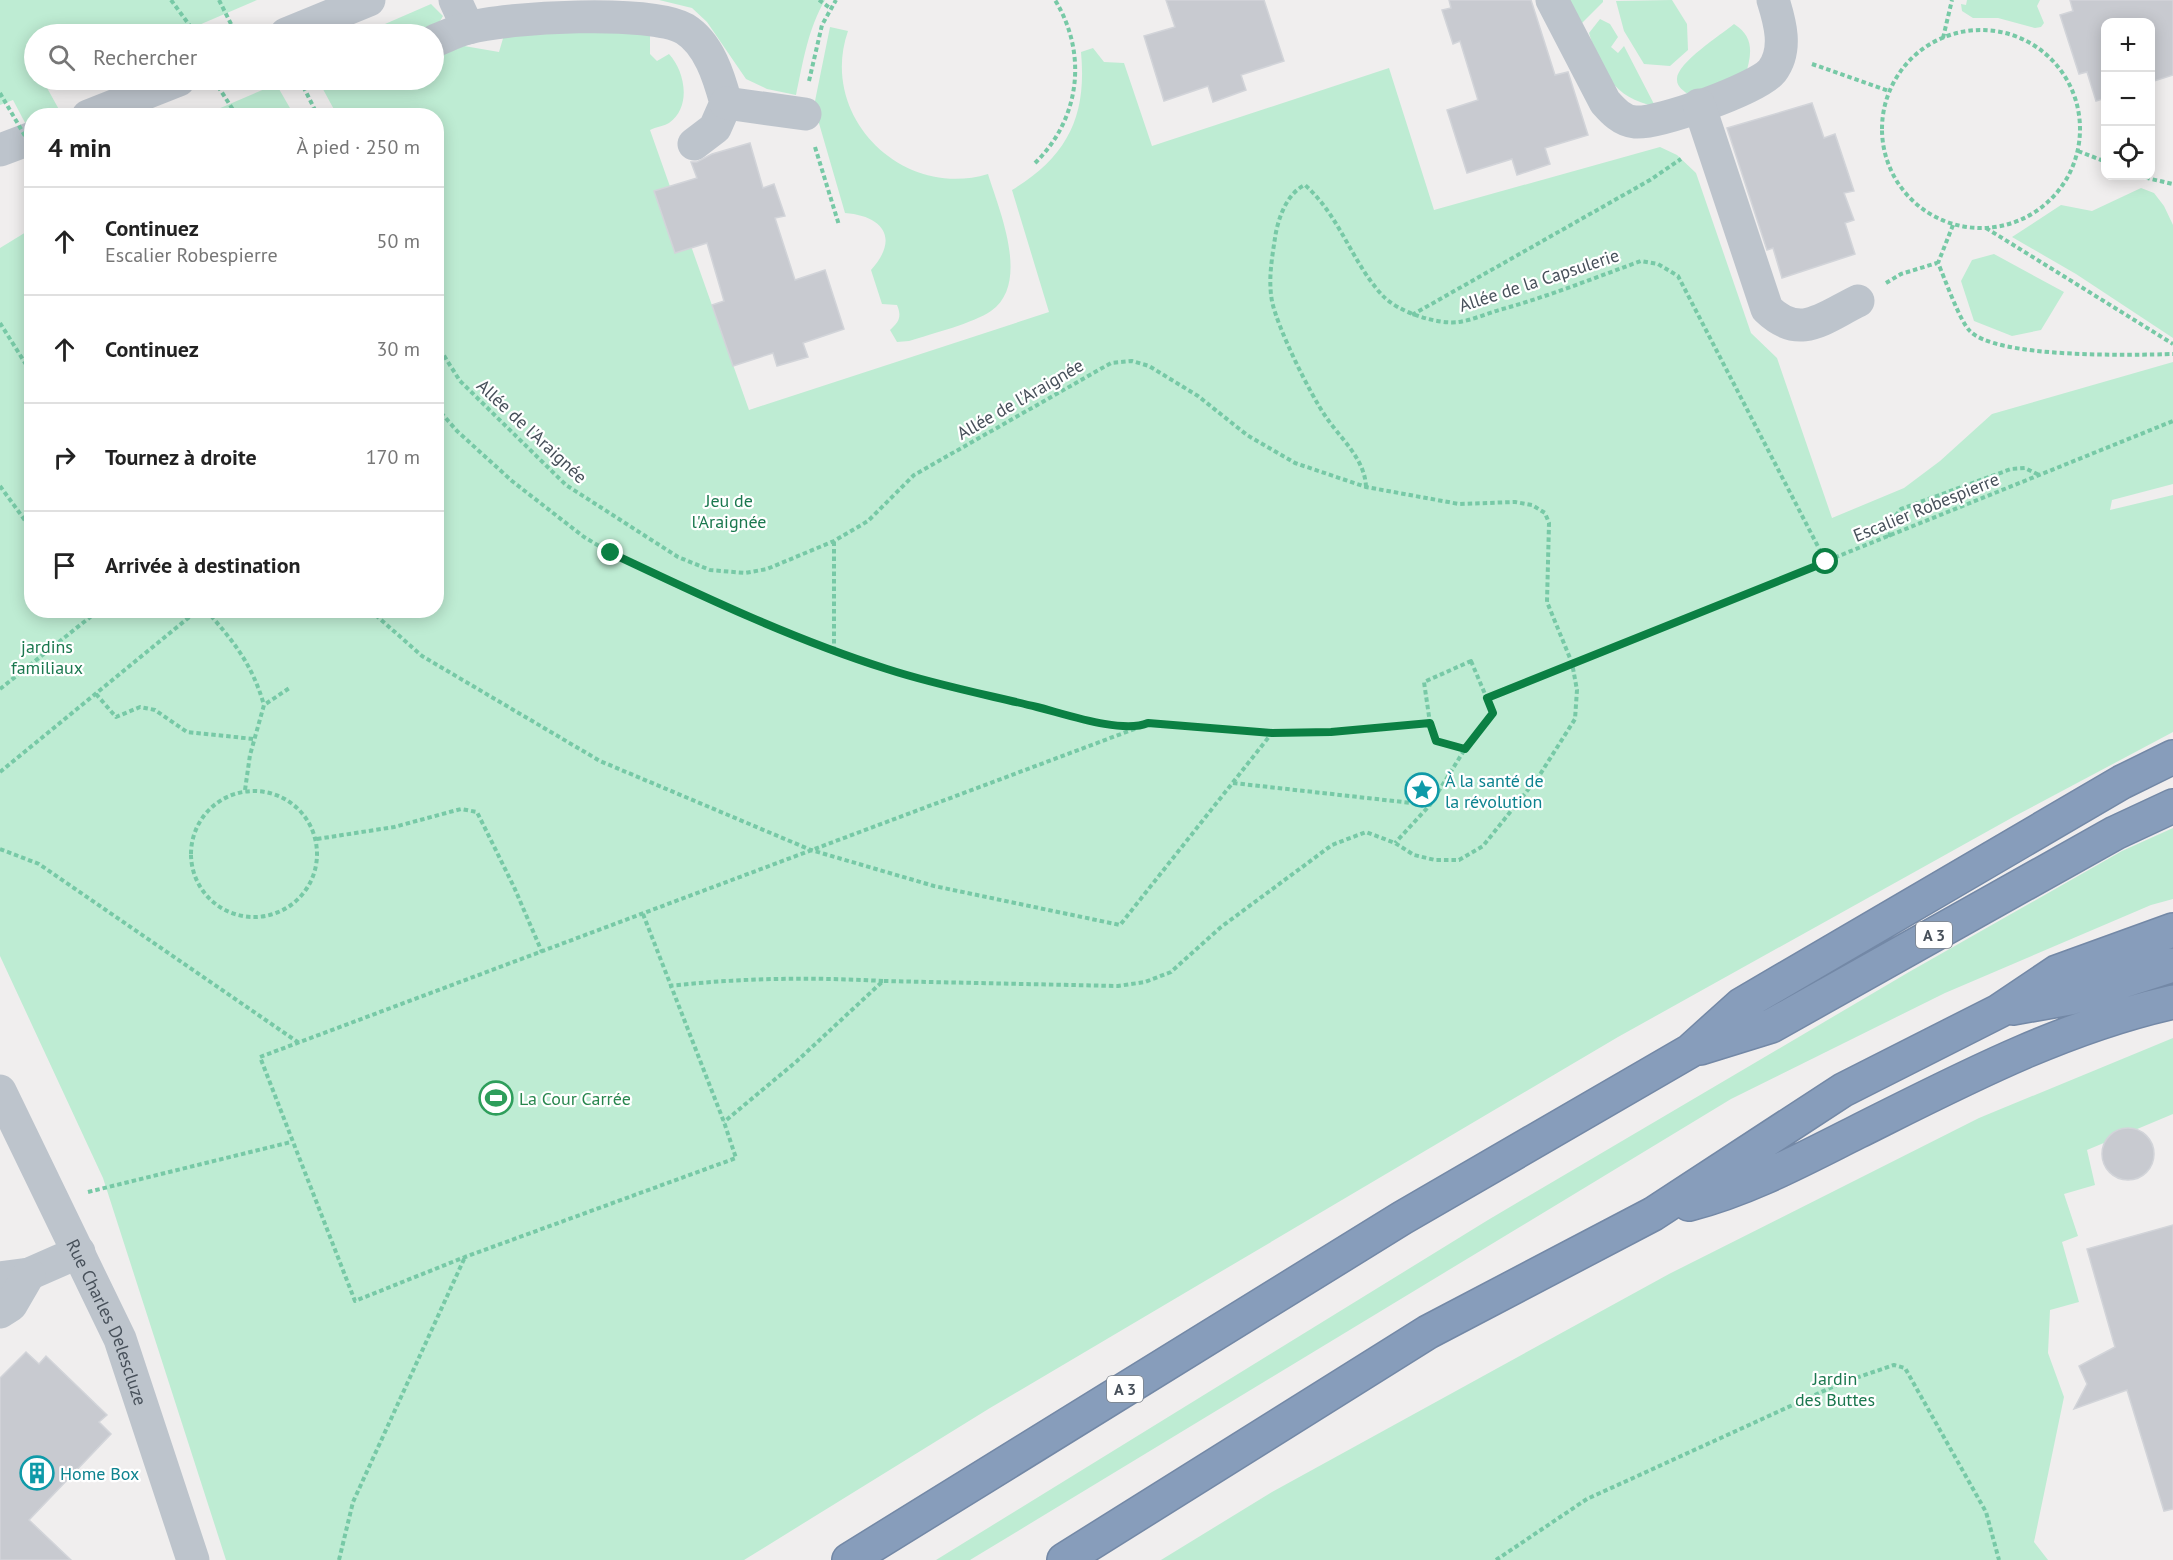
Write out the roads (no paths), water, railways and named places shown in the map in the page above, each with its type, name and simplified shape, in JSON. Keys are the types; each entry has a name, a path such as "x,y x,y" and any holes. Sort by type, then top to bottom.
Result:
{"highway":[{"path":"1690,1051 1741,1005 2122,782 2173,757"},
{"name":"A 3","path":"849,1560 1402,1218 1690,1051 1771,1026 2115,833 2173,806"},
{"path":"1064,1560 1428,1332 1653,1214 1843,1090 1999,1011 2057,972 2173,930"},
{"path":"1999,1011 2070,998 2173,965"},
{"path":"1653,1214 1710,1199 1774,1173 1969,1076 2040,1044 2134,1011 2173,1002"}],"street":[{"path":"310,24 369,0"},
{"path":"1552,0 1605,102 1616,115 1634,122 1656,119 1748,89 1772,71 1780,53 1782,33 1773,0"},
{"path":"444,31 462,14 664,20 686,29 704,48 720,79 726,103 715,128 694,144"},
{"path":"108,108 154,90"},
{"path":"726,103 805,114"},
{"path":"1699,105 1767,309 1780,322 1803,326 1857,301"},
{"path":"0,150 24,141"},
{"name":"Rue Charles Delescluze","path":"0,1091 120,1339 193,1560"},
{"path":"0,1312 11,1305 15,1276 79,1252"}],"place":[{"name":"À la santé de la révolution","path":"1422,790"},
{"name":"La Cour Carrée","path":"496,1098"},
{"name":"Home Box","path":"37,1473"}],"park label":[{"name":"Jeu de l'Araignée","path":"729,510"},
{"name":"jardins familiaux","path":"47,656"},
{"name":"Jardin des Buttes","path":"1835,1388"}]}
